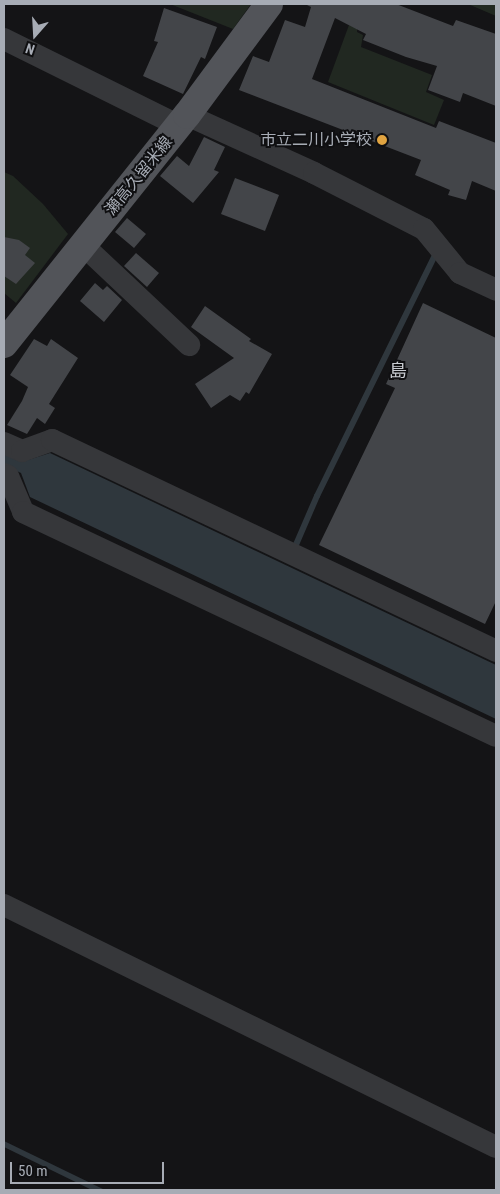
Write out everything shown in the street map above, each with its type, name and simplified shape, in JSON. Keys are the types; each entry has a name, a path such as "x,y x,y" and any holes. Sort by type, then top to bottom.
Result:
{"main road":[{"name":"瀬高久留米線","path":"4,344 183,121 268,4"}],"street":[{"path":"4,40 183,121 314,173 424,229 460,273 496,290"},
{"path":"83,244 189,345"},
{"path":"4,442 22,451 52,440 496,651"},
{"path":"4,474 8,476 23,512 496,736"},
{"path":"4,905 496,1147"}],"shaded area":[{"path":"170,4 251,4 233,29"},
{"path":"468,4 496,4 496,16"},
{"path":"349,25 357,28 357,32 363,35 361,47 432,75 426,92 444,100 434,125 328,82"},
{"path":"4,172 13,176 43,204 68,234 16,303 4,293"},
{"path":"4,449 28,460 50,453 496,665 496,719 30,497 21,473 4,465"},
{"path":"4,1141 105,1190 92,1190 4,1147"}],"building":[{"path":"305,4 396,4 453,26 456,20 496,34 496,106 463,93 460,102 428,90 437,66 406,57 363,40 366,34 335,18 312,79 436,128 439,121 496,143 496,191 472,181 466,200 448,195 450,190 415,175 421,160 239,90 253,56 269,62 285,20 305,27 311,7"},
{"path":"164,8 217,27 205,59 201,57 183,94 143,76 158,42 154,41"},
{"path":"204,137 225,147 214,170 219,172 193,203 160,176 177,156 189,166"},
{"path":"235,178 279,195 265,231 221,214"},
{"path":"127,218 146,234 134,248 115,232"},
{"path":"4,237 19,240 30,248 25,255 35,263 16,284 4,276"},
{"path":"136,253 159,273 147,287 124,266"},
{"path":"95,283 103,290 107,286 122,300 104,322 80,301"},
{"path":"423,303 496,338 496,601 485,624 319,545 395,388 386,384"},
{"path":"205,306 251,339 249,341 272,354 249,394 246,392 240,401 230,395 211,408 195,384 234,358 191,327"},
{"path":"34,339 47,346 51,339 78,358 49,404 55,408 45,424 37,418 27,434 7,425 22,401 28,387 10,375"}],"waterway":[{"path":"295,547 317,496 437,251"}],"place":[{"name":"市立二川小学校","path":"382,140"}],"district":[{"name":"島","path":"398,371"}]}
